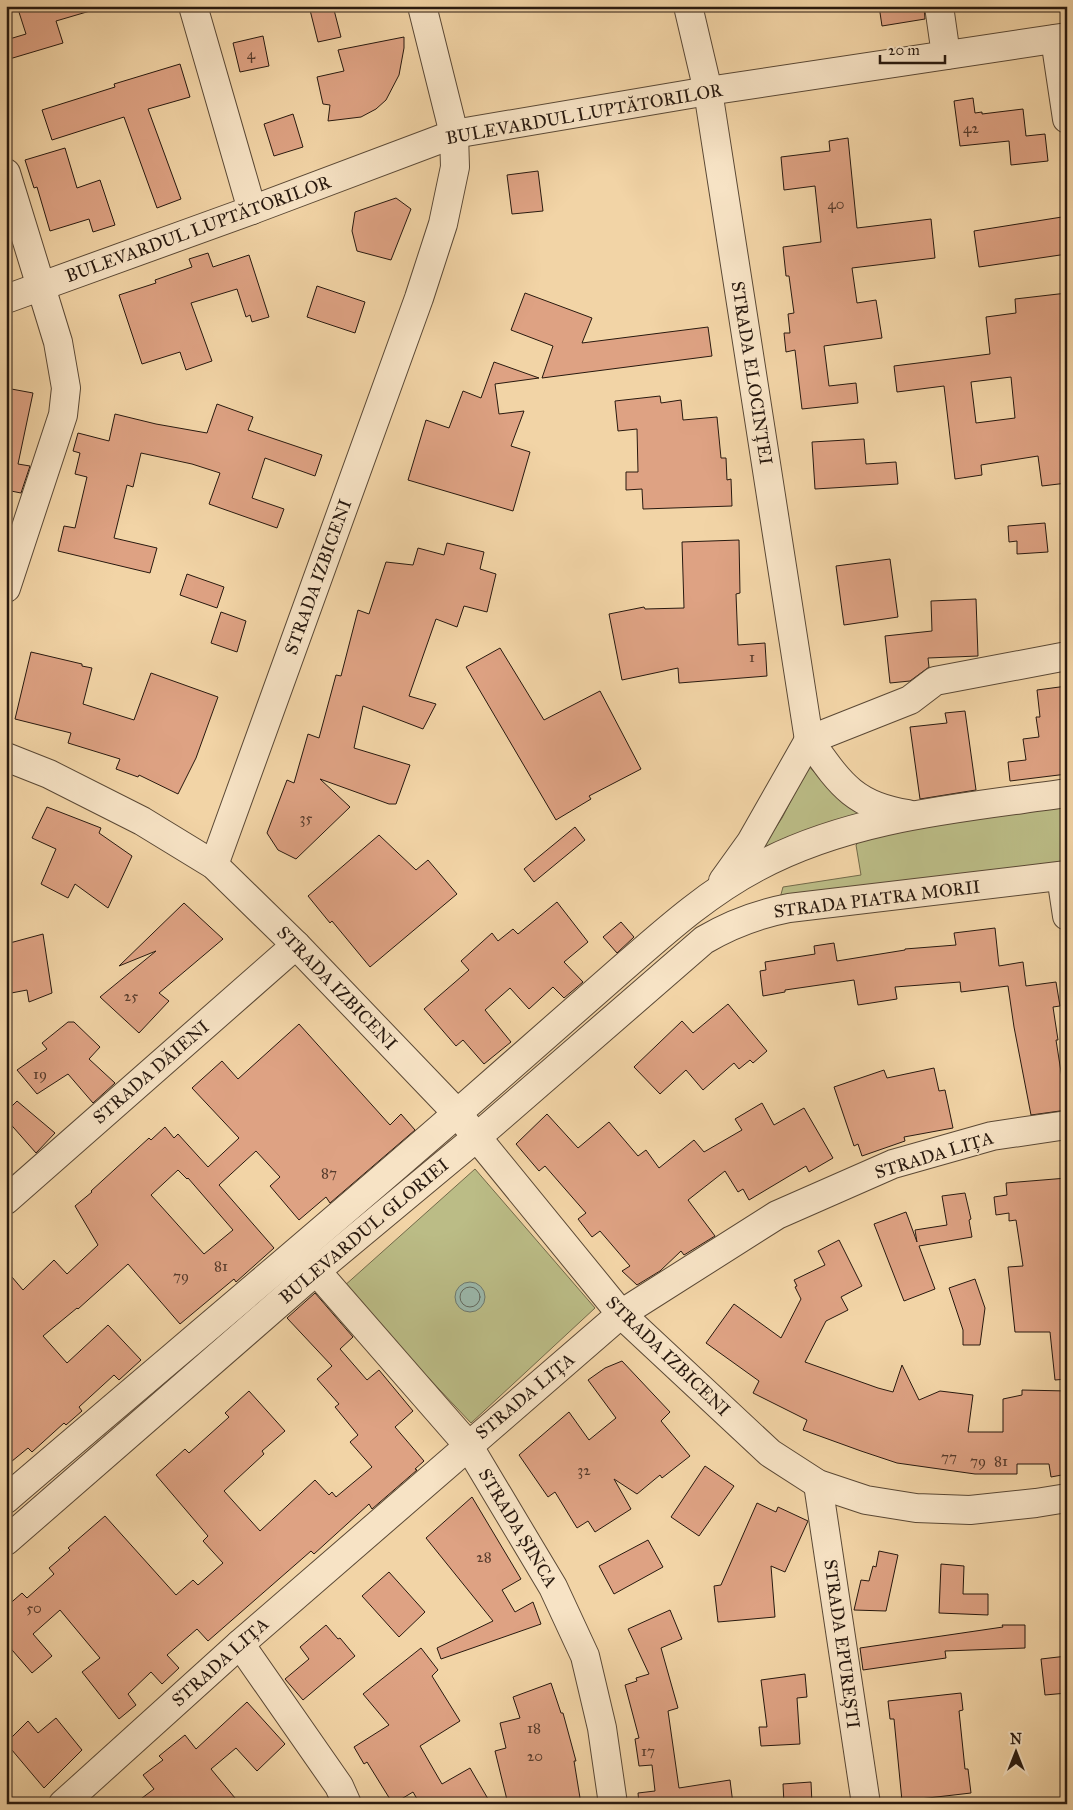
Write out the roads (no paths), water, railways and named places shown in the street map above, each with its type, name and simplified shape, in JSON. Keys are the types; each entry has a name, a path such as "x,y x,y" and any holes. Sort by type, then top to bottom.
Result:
{"street":[{"path":"193,6 252,210"},
{"name":"STRADA IZBICENI","path":"422,6 454,134 455,167 450,193 440,233 419,298 214,865 296,945 457,1113 621,1314 770,1452 818,1484 866,1500 916,1508 970,1510 1067,1498"},
{"name":"STRADA ELOCINȚEI","path":"688,6 708,91 808,740"},
{"path":"939,6 946,55"},
{"path":"1061,38 1067,119"},
{"name":"BULEVARDUL LUPTĂTORILOR","path":"6,299 252,210 454,134 708,91 1061,38"},
{"path":"6,173 58,342 66,388 63,415 6,588"},
{"path":"716,890 751,842 808,740 910,700 935,681 1067,656"},
{"path":"808,740 836,779 851,793 867,803 889,811 918,815"},
{"path":"6,757 50,774 142,821 214,865"},
{"path":"716,890 757,866 809,844 880,822 1067,793"},
{"path":"1064,875 1067,916"},
{"name":"STRADA PIATRA MORII","path":"727,927 749,918 789,908 1064,875"},
{"path":"716,890 727,927"},
{"name":"BULEVARDUL GLORIEI","path":"6,1499 298,1251 676,922 716,890"},
{"name":"BULEVARDUL GLORIEI","path":"6,1541 316,1271 477,1137 704,940 727,927"},
{"name":"STRADA DĂIENI","path":"6,1200 296,945"},
{"name":"STRADA LIȚA","path":"76,1799 240,1644 621,1314 777,1215 893,1164 992,1136 1067,1125"},
{"name":"STRADA ȘINCA","path":"298,1251 468,1445 554,1587 584,1656 602,1728 613,1804"},
{"name":"STRADA EPUREȘTI","path":"818,1484 866,1804"},
{"path":"240,1644 339,1786 348,1804"}],"water":[{"path":"470,1282 481,1286 485,1297 481,1308 470,1312 459,1308 455,1297 459,1286"}]}
